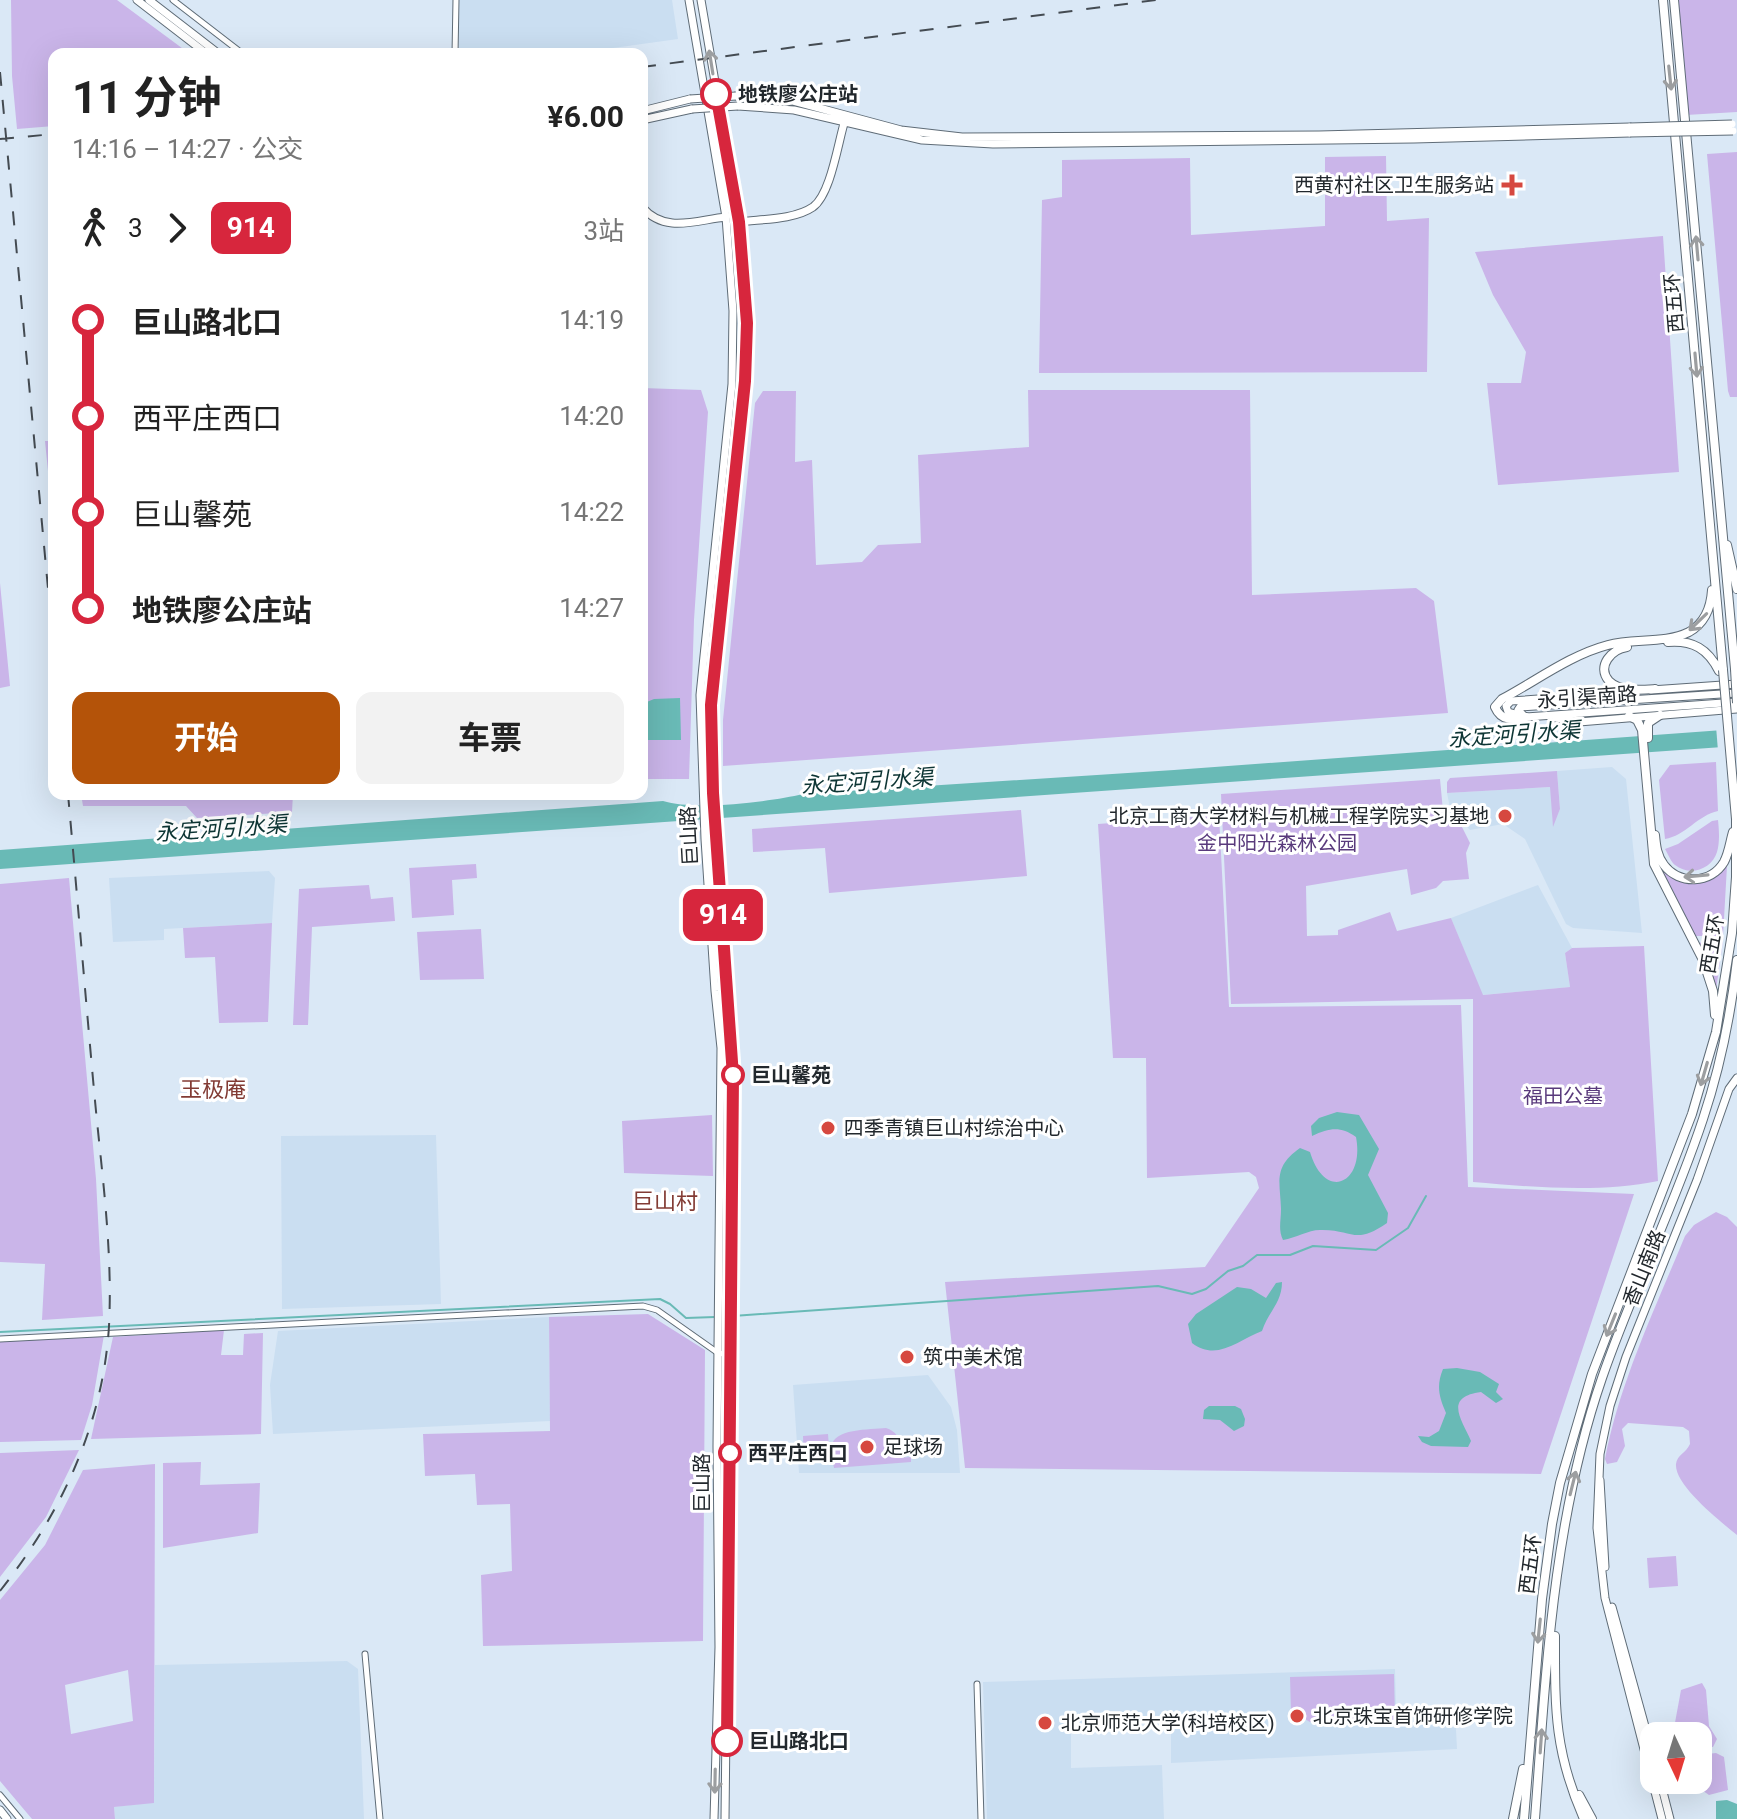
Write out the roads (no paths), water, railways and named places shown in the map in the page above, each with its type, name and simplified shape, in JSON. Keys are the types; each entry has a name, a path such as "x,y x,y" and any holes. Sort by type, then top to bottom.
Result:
{"highway":[{"name":"西五环","path":"1524,1819 1544,1584 1560,1483 1592,1374 1692,1114 1716,1032 1732,933 1736,819 1663,0"},
{"name":"西五环","path":"1674,0 1737,698"},
{"path":"1721,521 1737,589"},
{"path":"1526,717 1505,719 1498,715 1495,707 1502,699 1587,651 1690,631 1707,615 1713,594 1709,522"},
{"path":"1655,689 1622,688 1610,681 1605,673 1605,662 1610,654 1619,648 1632,646 1689,643 1701,647 1721,670"},
{"path":"1644,723 1660,715"},
{"path":"1629,716 1644,723"},
{"path":"1644,723 1654,864 1710,981 1716,1032"},
{"path":"1646,759 1657,850 1663,863 1673,873 1695,880 1719,869 1728,851 1736,819"},
{"name":"西五环","path":"1535,1819 1563,1527 1585,1434 1603,1377 1704,1117 1724,1041 1737,960"},
{"path":"1554,1601 1555,1717 1565,1769 1589,1819"},
{"path":"1513,1819 1530,1733"}],"main road":[{"path":"137,0 199,48"},
{"path":"149,0 211,48"},
{"name":"巨山路","path":"689,0 726,217 733,291 733,353 700,695 703,793 721,1048 719,1647 714,1819"},
{"name":"巨山路","path":"701,0 739,222 747,323 746,364 711,705 713,793 732,1038 725,1819"},
{"path":"648,110 690,99 736,96 793,101 922,140 1032,145 1735,127"},
{"path":"648,119 692,109 738,106 846,118"},
{"path":"739,222 799,213 815,206 824,194 846,118"},
{"path":"648,212 669,224 726,217"},
{"path":"1526,717 1508,712 1506,706 1511,701 1737,684"},
{"name":"永引渠南路","path":"1737,698 1547,716 1526,717 1518,710 1520,707 1737,698"},
{"path":"1547,716 1579,722 1737,709"},
{"name":"香山南路","path":"1662,1819 1605,1598 1597,1528 1599,1476 1603,1438 1618,1379 1697,1180 1729,1089 1737,1078"},
{"name":"香山南路","path":"1599,1476 1603,1489 1606,1583 1644,1722"},
{"path":"1664,1794 1670,1819"},
{"path":"0,1810 7,1819"}],"street":[{"path":"173,0 235,48"},
{"path":"455,48 456,0"},
{"path":"0,1339 643,1306 657,1310 718,1353 731,1355"},
{"path":"365,1654 380,1819"},
{"path":"977,1684 981,1819"},
{"path":"0,1795 20,1819"}],"waterway":[{"path":"733,1316 1158,1286 1192,1294 1206,1289 1228,1271 1243,1266 1257,1255 1290,1255 1313,1246 1376,1250 1408,1228 1426,1196"},
{"path":"0,1332 660,1299 686,1318 715,1317"}],"railway":[{"path":"648,66 1156,0"},
{"path":"0,72 48,588"},
{"path":"0,139 48,135"},
{"path":"0,1591 42,1531 75,1467 98,1398 109,1326 106,1208 69,800"}],"place":[{"name":"地铁廖公庄站","path":"716,94"},
{"name":"西黄村社区卫生服务站","path":"1512,185"},
{"name":"北京工商大学材料与机械工程学院实习基地","path":"1505,816"},
{"name":"巨山馨苑","path":"733,1075"},
{"name":"四季青镇巨山村综治中心","path":"828,1128"},
{"name":"筑中美术馆","path":"907,1357"},
{"name":"足球场","path":"867,1447"},
{"name":"西平庄西口","path":"730,1453"},
{"name":"北京珠宝首饰研修学院","path":"1297,1716"},
{"name":"北京师范大学(科培校区)","path":"1045,1723"},
{"name":"巨山路北口","path":"727,1741"}],"district":[{"name":"玉极庵","path":"213,1089"},
{"name":"巨山村","path":"665,1201"}],"water label":[{"name":"永定河引水渠","path":"1514,734"},
{"name":"永定河引水渠","path":"867,781"},
{"name":"永定河引水渠","path":"221,828"}],"park label":[{"name":"金中阳光森林公园","path":"1277,843"},
{"name":"福田公墓","path":"1563,1096"}]}
